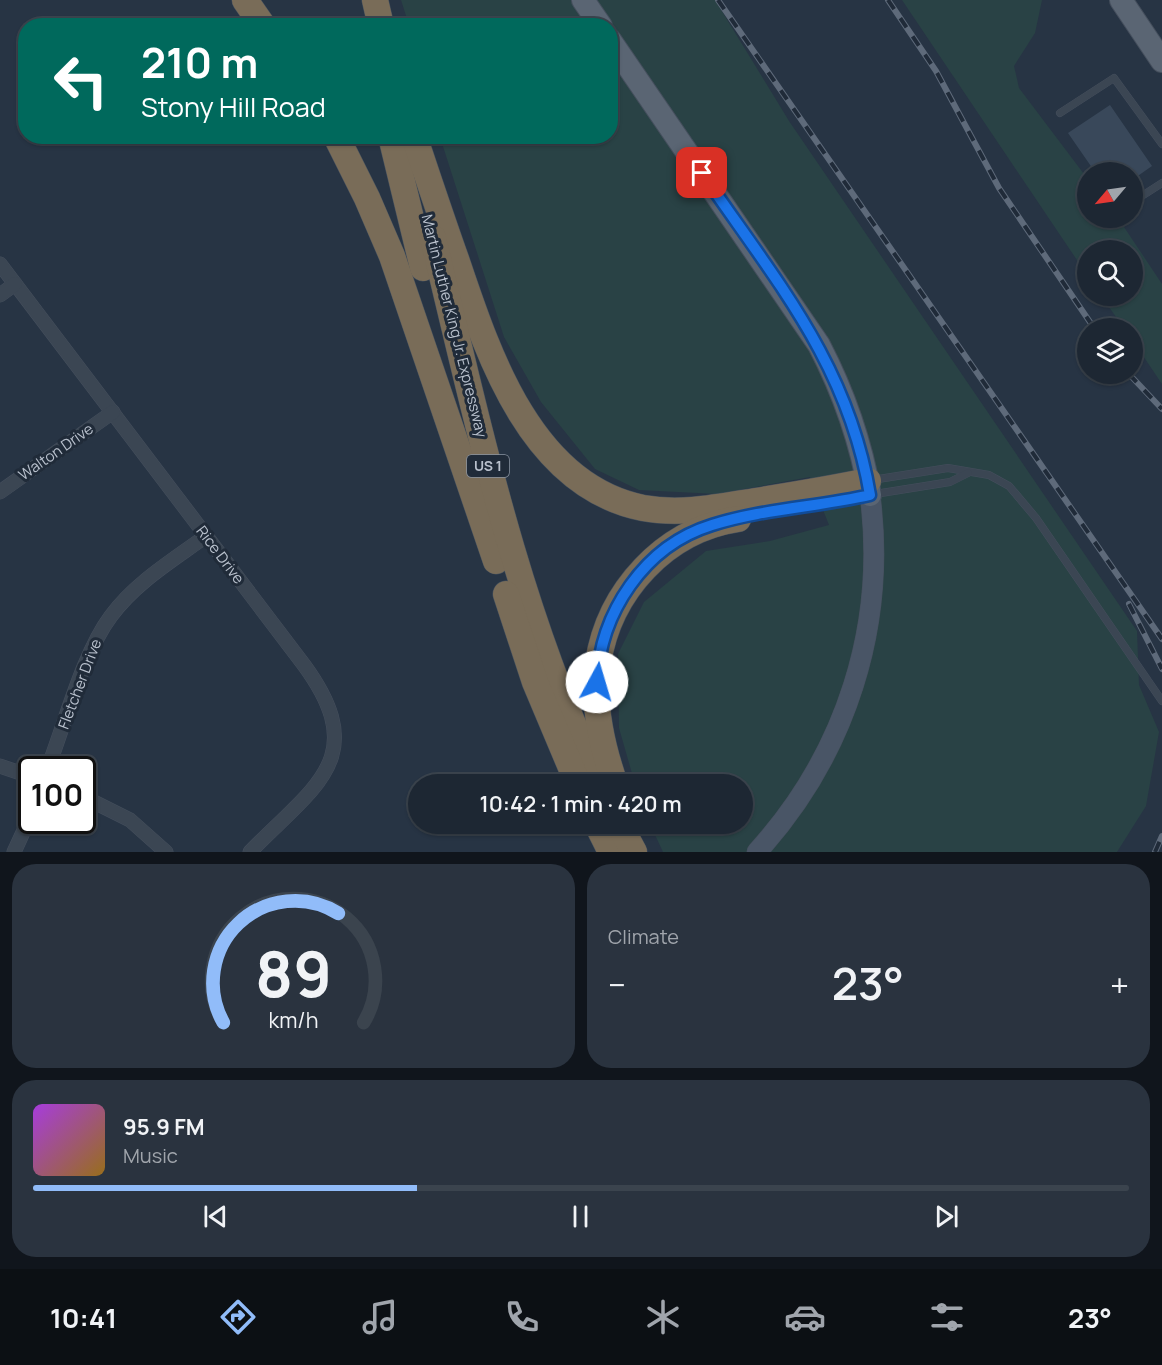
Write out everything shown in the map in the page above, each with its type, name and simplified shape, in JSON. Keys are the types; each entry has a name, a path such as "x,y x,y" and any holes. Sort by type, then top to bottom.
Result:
{"highway":[{"path":"245,0 257,18"},
{"path":"358,0 362,18"},
{"path":"375,0 379,18"},
{"path":"340,144 367,198 396,266 496,561"},
{"name":"Martin Luther King Jr. Expressway","path":"393,144 496,561 535,682 574,774"},
{"name":"Martin Luther King Jr. Expressway","path":"410,144 512,556 553,676 596,774"},
{"path":"417,144 483,337 500,376 544,444 582,480 625,503 641,508 679,511 869,488"},
{"path":"613,774 599,718 598,664 612,615 644,568 681,538 710,525 869,488"},
{"path":"602,834 611,852"},
{"path":"624,834 634,852"},
{"path":"635,834 642,852"}],"main road":[{"path":"583,0 595,18"},
{"path":"1121,0 1162,61"},
{"path":"618,51 819,345 847,405 869,488"}],"street":[{"name":"Rice Drive","path":"0,264 321,688 335,726 334,750 320,780 250,852"},
{"path":"0,295 15,284"},
{"name":"Walton Drive","path":"0,492 112,412"},
{"path":"757,852 811,782 834,738 853,690 866,639 873,591 874,544 869,488"},
{"name":"Fletcher Drive","path":"52,756 91,650 111,615 137,588 206,536"},
{"path":"0,765 18,772"},
{"path":"96,803 130,820 166,852"},
{"path":"14,852 22,834"}],"lane":[{"path":"1060,113 1114,78 1162,144"},
{"path":"1143,195 1162,183"},
{"path":"869,488 948,468 1000,479 1017,494 1162,701"},
{"path":"869,488 950,482 968,473"}],"green space":[{"path":"401,0 715,0 789,121 1137,631 1139,685 1159,732 1146,806 1117,852 663,852 655,834 753,834 753,774 632,774 619,728 618,654 644,602 706,551 770,541 829,525 810,477 717,494 639,490 595,469 541,402 504,337 442,144 618,144 618,18 407,18"},
{"path":"902,0 1042,0 1035,33 1014,66 1019,88 1077,165 1077,228 1125,228 1133,240 1077,240 1077,260"},
{"path":"1143,256 1162,284 1162,384 1143,356 1143,318 1117,318 1108,306 1143,306"}],"building":[{"path":"1110,105 1152,166 1143,172 1143,162 1088,162 1068,133"}],"railway":[{"path":"718,0 1162,639"},
{"path":"888,0 936,71 999,188 1087,318"},
{"path":"1138,384 1162,409"},
{"path":"1129,604 1162,669"},
{"path":"1155,852 1162,836"}],"route":[{"path":"597,682 598,664 606,631 621,599 644,568 681,538 694,531 728,520 870,495 864,461 847,405 819,345 702,173"}]}
